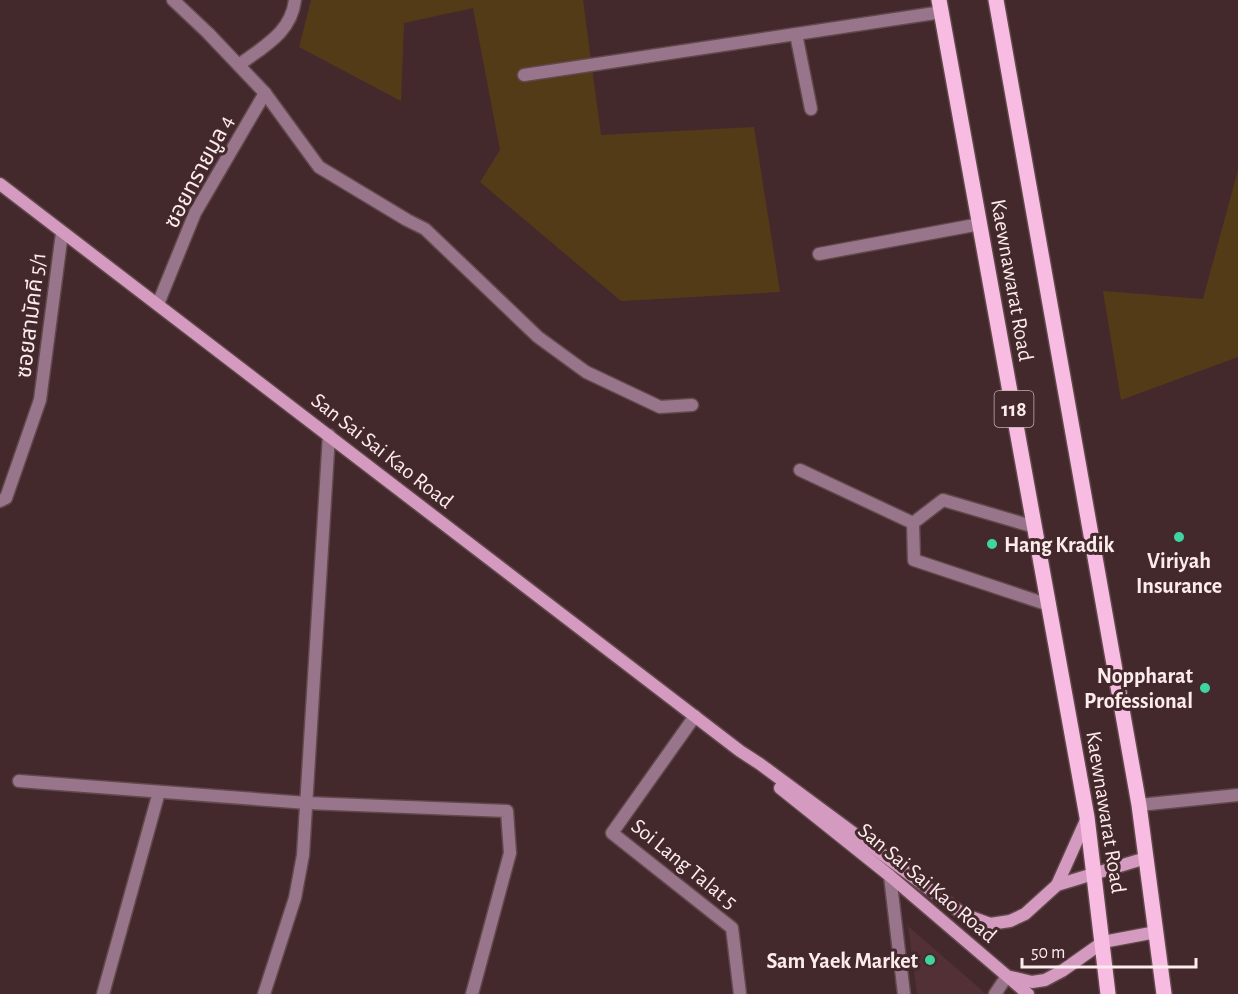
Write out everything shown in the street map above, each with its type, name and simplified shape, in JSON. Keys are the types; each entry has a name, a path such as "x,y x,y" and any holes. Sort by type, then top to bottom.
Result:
{"main road":[{"name":"Kaewnawarat Road","path":"996,0 1139,805 1164,994"},
{"name":"Kaewnawarat Road","path":"941,6 1087,817 1108,994"},
{"name":"San Sai Sai Kao Road","path":"0,184 740,751 963,914 990,924 1010,921 1025,914 1057,885 1146,858"},
{"name":"San Sai Sai Kao Road","path":"740,751 755,768 890,876 1028,994"},
{"path":"1057,885 1087,817"},
{"path":"1007,976 1032,982 1046,980 1103,942 1156,932"}],"street":[{"path":"173,0 266,93 318,167 407,220 425,228 538,337 586,372 660,407 692,405"},
{"path":"239,65 287,26 294,10 295,0"},
{"path":"524,75 796,34 941,6"},
{"path":"796,34 811,109"},
{"name":"ซอยทรายมูล 4","path":"158,304 195,213 266,93"},
{"path":"819,254 980,224"},
{"name":"ซอยสามัคคี 5/1","path":"0,513 3,499 40,400 62,232"},
{"path":"264,994 295,898 303,855 329,435"},
{"path":"800,470 913,523"},
{"path":"913,523 943,500 1035,527"},
{"path":"913,523 914,560 1049,605"},
{"name":"Soi Lang Talat 5","path":"695,716 612,833 732,928 740,994"},
{"path":"19,781 307,803 507,811 510,853 472,994"},
{"path":"103,994 159,792"},
{"path":"1139,805 1238,795"},
{"path":"890,876 904,994"},
{"path":"994,994 1007,976"}],"shaded area":[{"path":"311,0 583,0 601,135 754,127 780,292 621,301 480,182 500,150 473,8 404,23 401,101 299,47"},
{"path":"1238,170 1238,357 1121,400 1103,291 1203,299"},
{"name":"Sam Yaek Market","path":"908,926 986,994 917,994"}],"place":[{"name":"Viriyah Insurance","path":"1179,537"},
{"name":"Hang Kradik","path":"992,544"},
{"name":"Noppharat Professional","path":"1205,688"},
{"name":"Sam Yaek Market","path":"930,960"}]}
